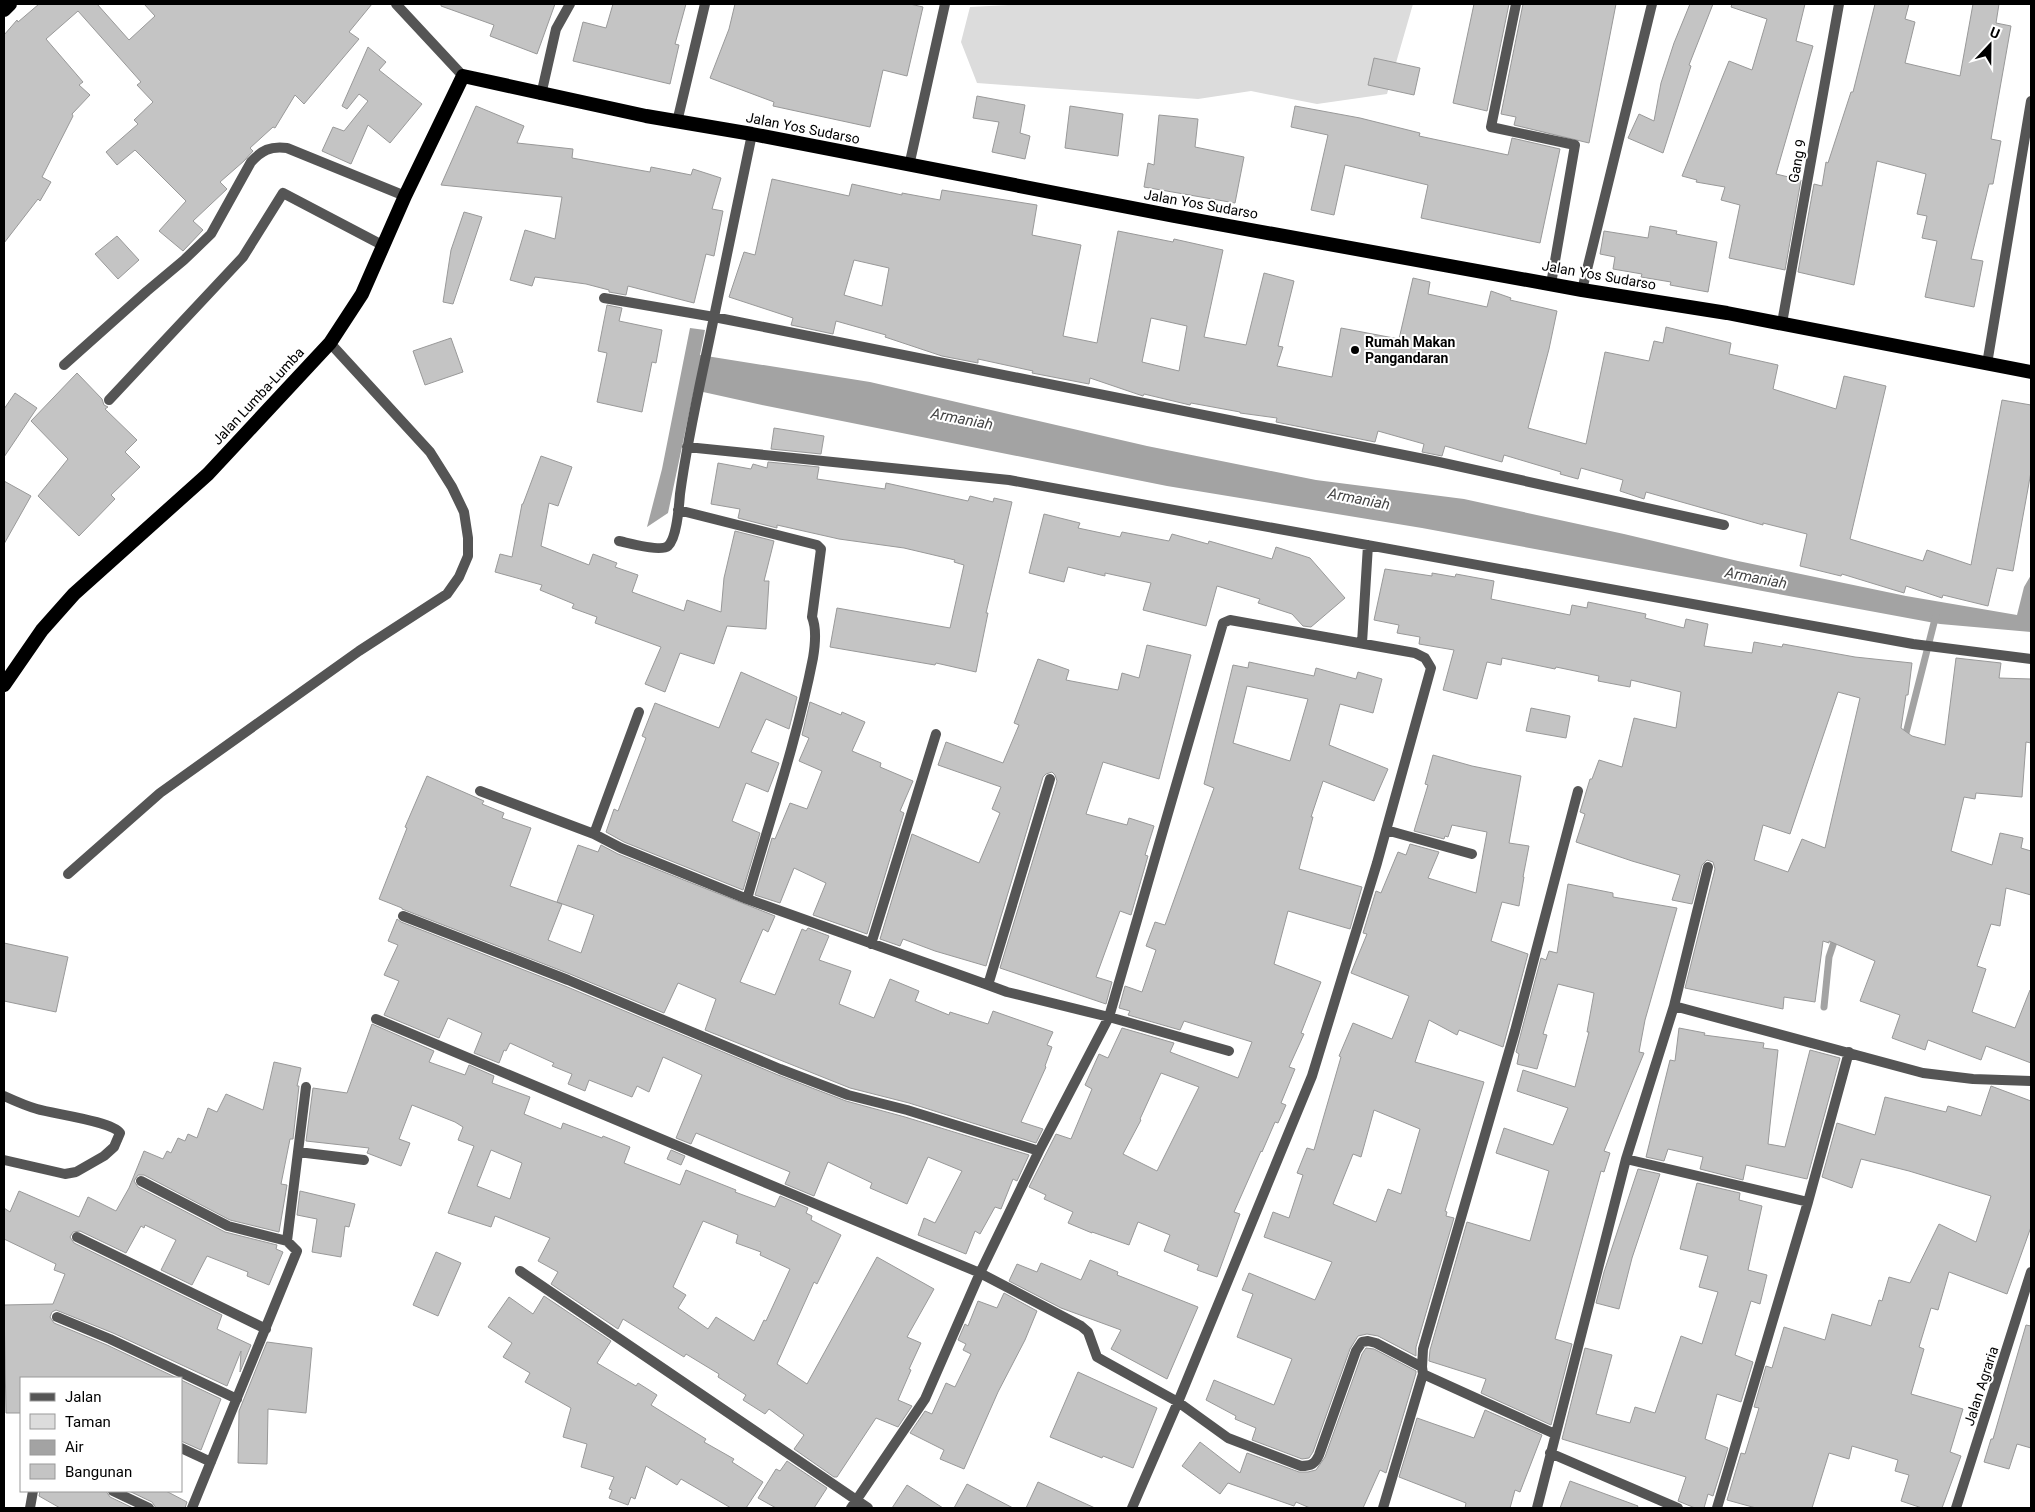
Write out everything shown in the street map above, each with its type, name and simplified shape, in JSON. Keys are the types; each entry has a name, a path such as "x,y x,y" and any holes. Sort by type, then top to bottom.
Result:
{"highway":[{"path":"4,10 10,4"},
{"name":"Jalan Yos Sudarso","path":"463,76 677,122 752,134 909,166 1582,290 1782,323 2031,372"},
{"name":"Jalan Lumba-Lumba","path":"4,685 42,630 74,594 208,474 330,343 362,294 405,196 463,76"}],"street":[{"path":"396,4 463,76"},
{"path":"542,94 556,29 570,4"},
{"path":"677,122 705,4"},
{"path":"909,166 945,4"},
{"path":"1516,4 1492,127 1576,145 1551,284"},
{"path":"1582,290 1652,4"},
{"name":"Gang 9","path":"1782,323 1839,4"},
{"path":"1987,364 2031,101"},
{"path":"620,541 661,549 666,548 672,540 687,447 752,134"},
{"path":"64,365 211,234 251,162 259,153 268,148 286,148 405,196"},
{"path":"109,400 243,257 283,194 384,246"},
{"path":"604,298 714,316 1439,462 1724,525"},
{"path":"68,874 160,793 359,651 446,594 459,577 468,556 468,538 464,512 452,487 430,452 330,343"},
{"path":"687,447 1009,480 1913,644 2031,659"},
{"path":"678,510 817,545 821,549 812,617 816,625 813,657 791,744 747,899"},
{"path":"1362,643 1368,545"},
{"path":"854,1504 925,1399 980,1273 1039,1151 1109,1017 1223,622 1230,620 1415,653 1425,658 1431,668 1386,830 1312,1076 1178,1402 1132,1508"},
{"path":"594,834 639,712"},
{"path":"871,944 936,734"},
{"path":"988,985 1050,779"},
{"path":"480,791 594,834 620,848 747,899 1007,992 1109,1017 1228,1051"},
{"path":"1383,1508 1423,1370 1423,1349 1515,1031 1578,791"},
{"path":"1386,830 1472,854"},
{"path":"1537,1508 1626,1159 1674,1006 1708,867"},
{"path":"403,916 568,980 780,1070 865,1100 907,1110 1039,1151"},
{"path":"1674,1006 1944,1077 2031,1081"},
{"path":"376,1019 980,1273 1081,1326 1088,1332 1097,1357 1178,1402 1228,1438 1301,1466 1315,1463 1319,1456 1356,1351 1362,1342 1368,1341 1376,1343 1423,1370 1555,1434"},
{"path":"1717,1508 1808,1202 1849,1052"},
{"path":"287,1240 306,1088"},
{"path":"4,1096 38,1110 104,1124 118,1129 120,1132 114,1147 104,1156 76,1172 65,1174 4,1160"},
{"path":"298,1152 364,1160"},
{"path":"1626,1159 1808,1202"},
{"path":"141,1181 228,1226 287,1240 297,1251 192,1508"},
{"path":"77,1237 266,1329"},
{"path":"520,1271 854,1504 868,1508"},
{"name":"Jalan Agraria","path":"1956,1508 2031,1272"},
{"path":"57,1317 110,1339 237,1399"},
{"path":"182,1448 211,1462"},
{"path":"1550,1453 1678,1508"},
{"path":"30,1508 33,1492"},
{"path":"115,1492 149,1508"}],"green space":[{"path":"1026,4 1413,4 1387,94 1317,104 1251,91 1198,99 977,83 961,42 970,7"}],"water":[{"name":"Armaniah","path":"690,328 705,330 700,355 870,382 1147,446 1316,480 1464,499 1738,561 1906,596 2017,615 2024,587 2031,575 2031,632 1940,624 1422,528 1167,486 694,390 668,513 647,527 662,469"}],"building":[{"path":"39,4 97,4 129,40 155,16 144,4 372,4 349,32 359,39 304,104 295,95 275,128 273,127 250,148 253,151 220,182 227,189 193,221 203,230 183,251 159,231 186,201 135,150 117,165 106,152 138,124 134,120 153,102 137,85 141,82 78,11 46,39 83,82 79,85 90,95 72,114 73,116 42,177 51,182 40,201 38,199 4,243 4,35 17,20 18,22"},
{"path":"441,4 555,4 537,54 490,36 494,25 441,6"},
{"path":"613,4 686,4 675,44 679,45 670,84 573,61 583,22 606,28"},
{"path":"735,4 910,4 923,7 907,76 883,70 870,127 773,106 774,102 710,78 729,29"},
{"path":"1474,4 1509,4 1487,111 1453,103"},
{"path":"1523,4 1616,4 1589,143 1514,125 1516,117 1501,114"},
{"path":"1690,4 1713,4 1689,65 1691,66 1663,153 1628,138 1639,114 1654,121 1661,83 1674,43"},
{"path":"1732,4 1805,4 1796,41 1813,46 1776,174 1801,180 1785,270 1729,258 1740,205 1721,200 1725,187 1696,182 1697,180 1682,176 1729,61 1752,70 1767,19 1731,7"},
{"path":"1875,4 1909,4 1905,19 1915,22 1905,63 1960,76 1973,4 1999,4 1996,23 2011,26 1991,139 2001,141 1993,184 1989,184 1971,259 1983,261 1974,307 1925,297 1937,241 1922,238 1927,216 1917,214 1926,174 1877,161 1854,285 1798,272 1814,184 1822,186 1826,162 1828,163 1851,92 1853,92"},
{"path":"368,47 386,62 379,70 422,104 390,143 368,125 351,164 322,151 333,127 344,131 368,101 359,94 347,109 342,106"},
{"path":"1374,58 1420,68 1414,95 1368,85"},
{"path":"977,96 1025,105 1020,133 1030,136 1025,159 992,152 999,122 973,118"},
{"path":"476,106 524,126 517,143 573,149 572,158 650,172 651,167 691,175 693,169 721,178 712,209 723,211 714,256 706,254 694,303 628,286 626,295 609,292 609,290 586,284 535,277 532,286 510,280 525,230 555,239 562,197 441,185"},
{"path":"1070,106 1123,114 1118,156 1065,148"},
{"path":"1295,106 1360,118 1420,133 1419,136 1508,155 1512,138 1560,149 1540,243 1421,218 1428,185 1345,165 1334,215 1311,210 1328,135 1291,127"},
{"path":"1159,115 1198,119 1195,147 1244,157 1235,203 1144,187 1148,163 1154,165"},
{"path":"772,179 849,196 852,184 902,195 902,193 940,200 942,190 1037,205 1032,235 1081,245 1063,336 1097,343 1118,231 1173,242 1174,239 1223,250 1204,337 1246,345 1264,273 1294,281 1278,346 1283,347 1277,366 1332,377 1341,328 1399,339 1413,278 1430,282 1428,294 1487,307 1491,291 1511,298 1510,300 1557,311 1528,428 1586,444 1605,352 1649,361 1654,341 1663,343 1666,327 1731,343 1729,354 1778,365 1773,389 1836,409 1844,376 1886,386 1850,539 1923,561 1927,550 1971,565 2002,400 2031,405 2031,472 2013,571 1997,568 1988,606 1943,595 1942,598 1906,586 1904,593 1842,574 1841,576 1800,566 1807,534 1763,523 1763,525 1646,492 1644,499 1620,491 1623,480 1581,468 1578,479 1504,455 1502,462 1445,446 1442,456 1422,452 1424,444 1378,431 1375,442 1276,422 1277,418 1191,403 1190,405 1144,394 1143,396 1090,378 1089,384 1032,373 1033,371 978,359 978,363 942,356 885,337 886,335 836,321 833,334 791,325 793,318 729,297 744,252 755,255","holes":["854,260 889,268 882,306 844,295","1151,318 1187,326 1179,371 1142,362"]},
{"path":"464,212 482,217 453,304 443,302 451,250"},
{"path":"1650,226 1677,231 1676,234 1717,242 1708,292 1670,285 1671,282 1641,277 1642,274 1613,269 1615,257 1600,254 1604,231 1648,238"},
{"path":"117,236 139,260 118,279 95,254"},
{"path":"607,305 622,308 619,321 662,330 656,363 652,362 642,412 597,402 607,353 598,351"},
{"path":"451,338 463,372 425,385 413,351"},
{"path":"77,373 102,399 104,405 108,407 105,409 137,440 125,452 140,467 111,495 115,499 79,536 38,496 68,459 31,421"},
{"path":"15,393 37,408 4,457 4,409"},
{"path":"774,428 824,436 821,454 771,449"},
{"path":"541,456 572,467 558,506 549,503 541,546 589,565 593,554 617,563 615,567 638,575 632,592 684,611 687,600 721,612 724,578 735,531 774,541 764,581 769,581 766,629 727,626 714,664 680,653 665,692 645,684 661,647 595,623 597,617 572,608 574,604 540,590 542,585 495,572 500,554 512,557 522,504"},
{"path":"768,462 819,467 817,479 885,489 886,483 968,501 970,496 993,502 994,498 1012,502 986,613 988,613 976,672 936,663 935,665 830,647 837,608 950,628 964,565 954,562 955,560 904,548 839,539 777,525 777,528 738,518 740,509 711,504 718,463 751,469 753,464 767,468"},
{"path":"4,481 31,496 4,544"},
{"path":"1044,514 1080,523 1078,528 1120,537 1122,532 1169,541 1172,534 1208,544 1209,541 1272,559 1276,547 1310,558 1345,598 1311,627 1303,626 1292,614 1258,603 1260,599 1217,586 1206,626 1143,610 1151,583 1105,573 1105,576 1068,567 1064,582 1029,573"},
{"path":"1385,569 1432,576 1432,573 1455,577 1456,574 1494,581 1491,599 1570,615 1572,605 1587,608 1588,602 1646,614 1645,618 1684,628 1686,619 1708,624 1704,646 1752,653 1754,642 1782,647 1783,644 1855,657 1912,663 1901,728 1912,736 1945,745 1956,658 2001,663 1999,678 2031,679 2031,743 2026,742 2022,797 1976,793 1975,799 1964,797 1951,851 1992,865 2000,833 2023,838 2021,848 2031,851 2031,895 2006,888 2000,926 1991,924 1977,966 1986,969 1972,1012 2015,1028 2030,990 2031,1063 1986,1046 1981,1060 1928,1040 1925,1050 1892,1038 1900,1015 1860,1001 1875,961 1829,941 1829,943 1823,941 1815,1002 1784,997 1783,1009 1685,988 1715,869 1713,862 1707,860 1702,865 1692,904 1672,900 1680,875 1576,842 1585,814 1580,812 1590,779 1592,779 1599,760 1622,767 1634,718 1676,728 1681,692 1631,680 1630,687 1598,681 1599,676 1502,658 1501,665 1487,662 1477,699 1443,690 1454,650 1419,644 1420,637 1397,633 1399,625 1374,620","holes":["1838,692 1860,698 1825,848 1802,839 1788,872 1754,860 1763,825 1790,834"]},
{"path":"1147,645 1191,655 1159,779 1103,762 1086,814 1127,825 1129,818 1154,826 1145,855 1148,856 1131,915 1120,911 1096,977 1112,982 1106,1004 1000,968 1057,781 1052,772 1043,777 986,966 935,951 903,939 900,946 880,939 912,834 979,863 1000,813 992,809 1001,787 938,765 946,742 1003,763 1019,725 1014,723 1038,659 1069,670 1066,680 1118,690 1122,673 1139,678"},
{"path":"1249,662 1314,676 1316,668 1356,679 1358,672 1382,679 1373,713 1340,704 1329,745 1388,769 1374,801 1323,781 1311,817 1313,817 1299,869 1362,887 1350,929 1288,911 1274,964 1321,982 1301,1033 1304,1034 1289,1067 1295,1069 1281,1103 1286,1105 1278,1123 1275,1122 1234,1212 1240,1214 1217,1277 1197,1270 1199,1265 1164,1251 1170,1235 1138,1222 1129,1245 1092,1233 1068,1223 1073,1212 1044,1199 1046,1195 1029,1187 1056,1134 1071,1139 1092,1089 1085,1085 1099,1054 1108,1058 1122,1028 1174,1043 1170,1052 1238,1078 1252,1042 1184,1021 1180,1030 1128,1015 1130,1011 1119,1008 1125,986 1142,992 1156,950 1146,946 1155,922 1165,925 1214,788 1204,784 1233,665 1248,668","holes":["1247,686 1308,699 1290,761 1233,743","1161,1073 1199,1087 1157,1171 1123,1154 1141,1120"]},
{"path":"741,672 797,697 789,729 766,719 751,752 779,763 768,792 746,783 732,821 760,833 743,890 624,842 606,832 614,809 618,811 646,738 642,736 655,703 719,728"},
{"path":"810,702 841,715 842,712 865,722 852,751 881,763 880,767 913,781 900,811 904,813 867,934 813,915 826,883 794,868 780,903 755,895 772,838 775,839 790,803 807,809 822,771 799,761 809,738 802,735"},
{"path":"1531,708 1570,716 1566,738 1526,731"},
{"path":"1433,755 1472,766 1521,776 1509,843 1529,846 1519,906 1502,902 1491,941 1528,954 1503,1047 1459,1030 1457,1035 1429,1020 1415,1062 1484,1082 1445,1211 1447,1212 1446,1216 1454,1218 1416,1347 1416,1356 1378,1336 1367,1334 1358,1336 1350,1349 1313,1452 1309,1458 1302,1459 1252,1440 1256,1428 1235,1419 1236,1416 1206,1400 1214,1380 1274,1405 1292,1359 1237,1337 1253,1294 1242,1290 1249,1273 1315,1300 1332,1262 1264,1237 1273,1212 1289,1218 1303,1175 1297,1173 1307,1148 1314,1150 1341,1057 1339,1056 1353,1023 1392,1039 1409,996 1351,973 1367,934 1363,933 1376,891 1381,893 1398,852 1406,855 1410,844 1439,852 1428,878 1476,893 1487,832 1452,825 1448,837 1445,836 1444,839 1414,831 1428,785 1425,784","holes":["1374,1110 1420,1129 1401,1194 1388,1189 1376,1222 1333,1204 1353,1154 1361,1157"]},
{"path":"427,776 484,801 482,804 504,813 502,818 531,828 510,886 562,904 548,940 581,953 594,915 557,902 578,845 598,852 601,845 618,854 775,916 768,932 763,929 740,982 775,995 802,929 806,931 808,928 829,936 819,960 851,971 839,1004 874,1018 890,979 919,991 915,1001 949,1015 950,1012 988,1024 993,1011 1053,1032 1047,1045 1052,1047 1046,1067 1021,1122 1043,1129 1036,1143 909,1103 850,1088 705,1030 716,999 678,983 664,1013 379,899 407,828 405,827"},
{"path":"1568,884 1613,893 1613,897 1677,908 1645,1020 1639,1052 1644,1053 1604,1151 1610,1153 1604,1172 1601,1171 1555,1339 1572,1344 1551,1425 1481,1393 1486,1379 1429,1361 1430,1350 1467,1222 1530,1241 1549,1171 1496,1153 1504,1128 1553,1145 1568,1108 1517,1091 1523,1070 1575,1087 1589,1032 1587,1032 1594,993 1558,984 1543,1034 1547,1035 1537,1069 1517,1064 1519,1054 1516,1052 1541,958 1546,960 1549,951 1557,953"},
{"path":"397,919 846,1101 1029,1155 1017,1181 1013,1179 1001,1209 995,1207 980,1234 975,1231 966,1254 918,1235 924,1218 935,1223 962,1171 928,1157 907,1204 870,1188 872,1183 828,1162 814,1196 785,1184 790,1172 696,1133 691,1144 676,1138 702,1075 663,1057 649,1092 637,1086 632,1097 589,1080 585,1091 568,1084 572,1074 552,1066 554,1063 510,1043 506,1051 504,1050 499,1063 474,1053 482,1033 448,1018 439,1038 384,1015 399,981 384,975 398,945 388,941"},
{"path":"4,943 68,957 56,1012 4,1001"},
{"path":"372,1024 434,1051 429,1062 465,1075 469,1065 494,1076 492,1083 530,1097 524,1114 561,1129 563,1123 630,1147 624,1163 680,1185 686,1170 736,1190 735,1192 775,1207 780,1196 808,1208 806,1213 812,1216 811,1220 841,1235 817,1284 814,1282 777,1364 807,1384 877,1257 934,1289 907,1337 921,1343 898,1400 912,1406 898,1427 876,1418 837,1477 834,1477 794,1449 804,1435 769,1409 765,1414 743,1400 746,1395 718,1377 719,1374 686,1354 684,1357 623,1319 618,1329 551,1284 558,1272 538,1261 550,1238 495,1216 491,1227 448,1213 474,1146 458,1140 463,1127 412,1105 399,1139 410,1143 401,1166 367,1153 369,1148 306,1141 313,1088 347,1093","holes":["491,1150 522,1163 510,1199 477,1186","703,1221 738,1235 736,1243 761,1252 760,1255 790,1269 766,1321 764,1320 754,1341 716,1317 708,1329 678,1308 686,1295 673,1287"]},
{"path":"1679,1028 1705,1033 1704,1035 1764,1043 1763,1048 1778,1050 1768,1144 1785,1147 1810,1050 1840,1058 1807,1179 1746,1165 1743,1180 1700,1169 1703,1157 1668,1149 1664,1161 1646,1157 1670,1060 1675,1061"},
{"path":"274,1062 301,1068 297,1086 299,1086 293,1139 290,1139 281,1184 287,1185 279,1232 230,1220 144,1175 138,1175 134,1181 138,1187 225,1232 277,1245 276,1249 283,1252 269,1285 247,1276 248,1272 207,1256 192,1285 161,1270 176,1240 145,1225 144,1228 141,1226 126,1253 80,1231 73,1232 70,1237 74,1243 222,1315 217,1329 251,1345 240,1372 241,1351 227,1386 113,1333 56,1310 52,1312 50,1317 54,1323 107,1345 175,1377 20,1377 20,1413 6,1413 4,1305 53,1304 65,1274 54,1270 56,1264 4,1239 4,1208 10,1212 19,1191 79,1217 88,1197 116,1211 129,1188 144,1151 163,1159 167,1151 171,1153 178,1138 185,1141 188,1134 197,1138 208,1108 217,1112 226,1094 263,1110"},
{"path":"1991,1086 2031,1101 2031,1227 2007,1294 1949,1272 1938,1310 1931,1308 1919,1347 1924,1349 1911,1394 1963,1409 1950,1452 1961,1456 1942,1508 1922,1508 1901,1501 1909,1475 1895,1471 1898,1460 1852,1446 1849,1459 1829,1453 1812,1508 1756,1508 1727,1500 1741,1453 1745,1454 1759,1408 1754,1407 1766,1366 1772,1368 1784,1327 1825,1340 1832,1314 1871,1326 1879,1300 1882,1301 1889,1277 1910,1283 1939,1224 1976,1242 1991,1196 1909,1171 1861,1159 1852,1188 1822,1177 1837,1123 1875,1135 1885,1097 1946,1112 1948,1106 1981,1116"},
{"path":"671,1150 685,1156 681,1165 667,1159"},
{"path":"1638,1169 1660,1174 1632,1258 1619,1309 1596,1303 1604,1272"},
{"path":"1697,1183 1740,1193 1739,1200 1762,1206 1748,1270 1767,1275 1760,1304 1751,1301 1735,1355 1753,1362 1741,1402 1717,1394 1705,1439 1728,1448 1713,1496 1708,1494 1704,1508 1695,1508 1678,1501 1686,1477 1562,1439 1585,1348 1612,1355 1596,1414 1630,1423 1635,1407 1655,1413 1681,1336 1702,1344 1718,1292 1699,1287 1708,1256 1680,1249"},
{"path":"300,1191 355,1204 349,1227 345,1226 341,1257 312,1252 317,1219 297,1215"},
{"path":"436,1252 461,1263 438,1316 413,1305"},
{"path":"1090,1260 1118,1272 1117,1275 1198,1307 1167,1379 1111,1349 1121,1330 1061,1308 1009,1281 1017,1264 1037,1272 1041,1263 1081,1280"},
{"path":"1004,1293 1037,1311 964,1469 940,1459 944,1450 910,1433 925,1411 932,1414 946,1383 955,1387 971,1354 963,1350 966,1344 958,1340 965,1324 968,1326 978,1301 997,1308"},
{"path":"544,1296 611,1341 597,1363 636,1386 638,1383 657,1395 651,1405 706,1439 704,1442 734,1459 732,1462 763,1482 746,1508 731,1508 681,1479 677,1485 646,1466 635,1499 631,1497 628,1505 609,1498 612,1490 609,1489 614,1477 581,1467 587,1444 563,1437 571,1408 525,1382 530,1373 503,1357 512,1343 488,1327 509,1297 533,1314"},
{"path":"2026,1325 2031,1326 2031,1448 2017,1444 2009,1469 1984,1462 1991,1439 1993,1439"},
{"path":"267,1342 312,1348 306,1413 268,1409 267,1464 238,1463 239,1411"},
{"path":"1366,1348 1374,1349 1416,1371 1416,1373 1386,1473 1380,1470 1363,1508 1310,1508 1296,1502 1294,1506 1228,1483 1220,1494 1182,1466 1200,1442 1240,1473 1247,1453 1299,1472 1316,1470 1325,1457 1362,1354"},
{"path":"1078,1372 1157,1408 1133,1468 1050,1437"},
{"path":"182,1380 221,1399 201,1450 182,1441"},
{"path":"1485,1410 1542,1435 1520,1492 1515,1490 1510,1508 1465,1508 1466,1503 1399,1477 1417,1418 1474,1438"},
{"path":"787,1461 827,1488 814,1508 776,1508 758,1498 776,1469 780,1471"},
{"path":"1570,1481 1638,1506 1637,1508 1560,1508"},
{"path":"1038,1482 1095,1508 1026,1508"},
{"path":"967,1484 1013,1508 954,1508"},
{"path":"907,1485 943,1508 892,1508"},
{"path":"40,1492 107,1492 110,1497 133,1508 60,1508 39,1496"},
{"path":"131,1492 168,1492 187,1502 185,1508 156,1508 152,1502"}],"waterway":[{"path":"1904,741 1936,615"},
{"path":"1824,1007 1829,957 1836,936"}],"place":[{"name":"Rumah Makan Pangandaran","path":"1355,350"}]}
